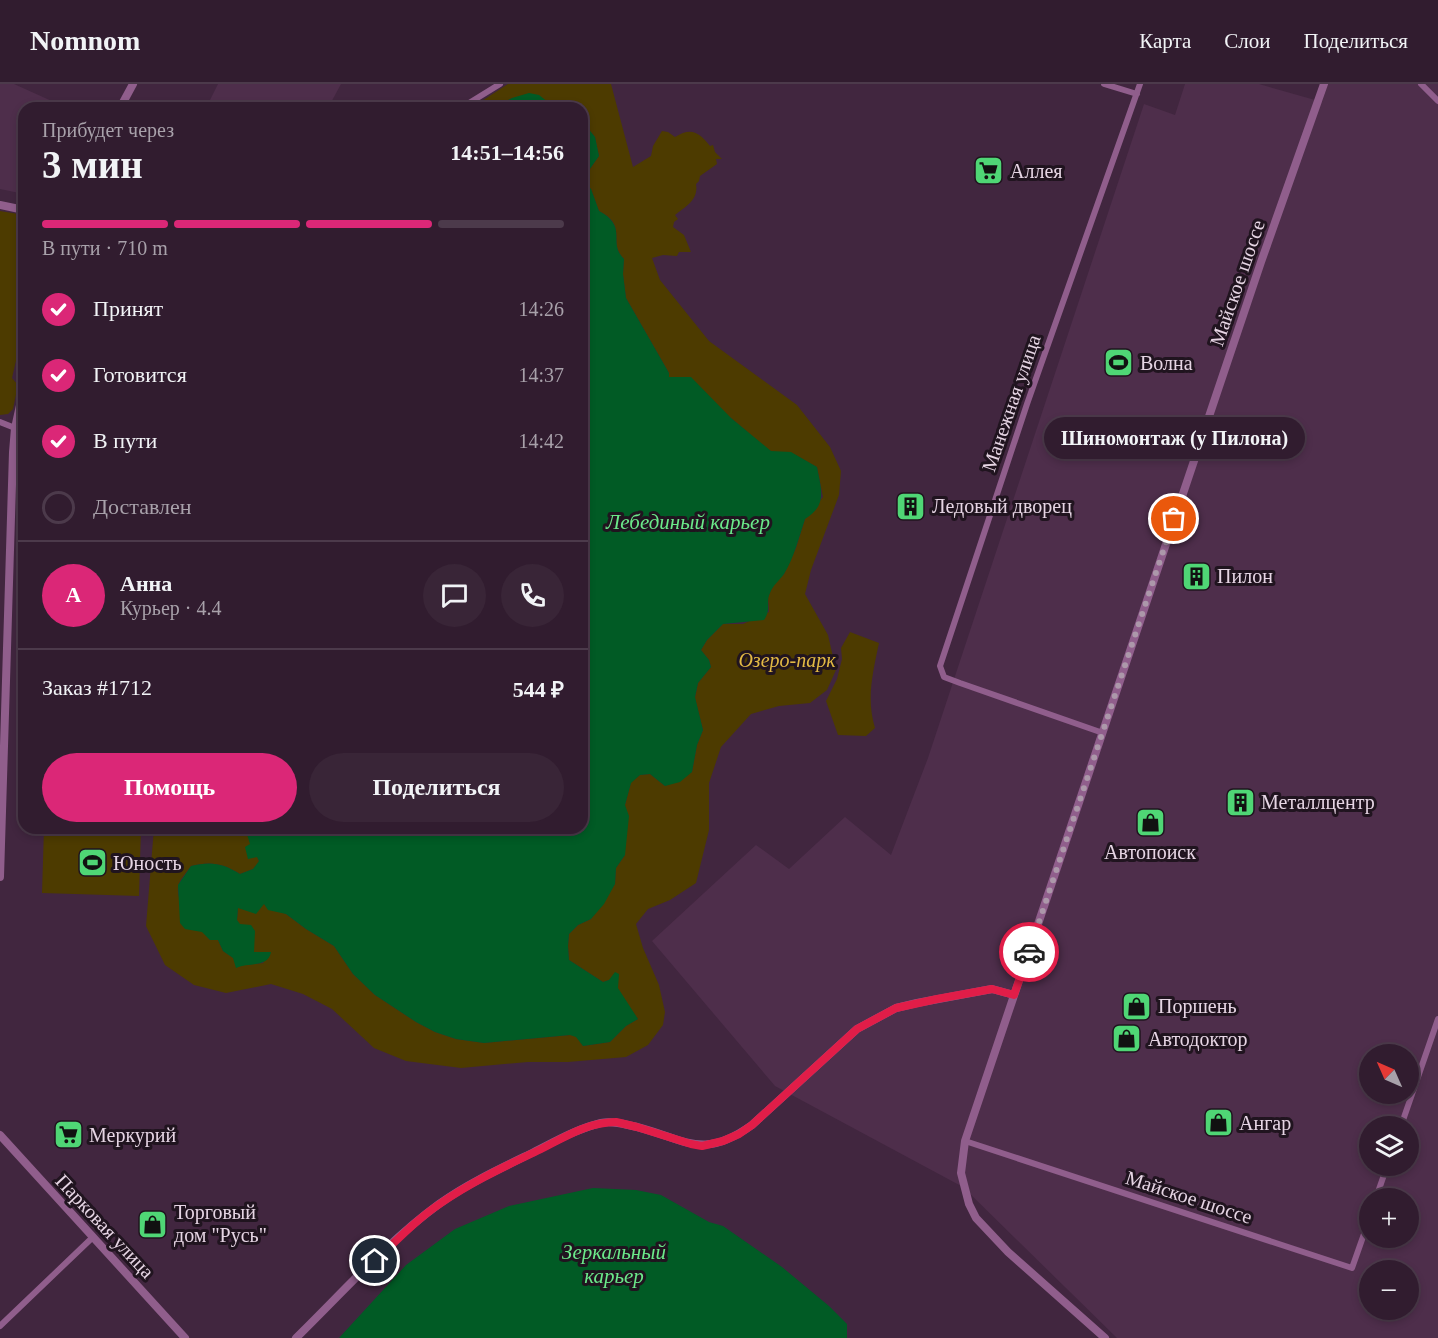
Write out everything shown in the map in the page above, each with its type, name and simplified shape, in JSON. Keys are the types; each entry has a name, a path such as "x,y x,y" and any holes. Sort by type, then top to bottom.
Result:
{"street":[{"path":"123,102 133,84"},
{"path":"471,102 500,84"},
{"path":"1104,84 1137,94"},
{"name":"Манежная улица","path":"1103,734 960,683 944,676 940,666 1027,404 1140,84"},
{"name":"Майское шоссе","path":"1105,1338 1008,1252 976,1218 969,1204 961,1173 965,1141 1257,273 1324,84"},
{"path":"1421,84 1438,101"},
{"path":"0,205 18,209"},
{"path":"0,877 3,686 15,428 18,414"},
{"path":"0,422 15,428"},
{"path":"296,1338 406,1231 440,1204 486,1176 578,1130 604,1122 616,1122 702,1146 723,1141 752,1125 857,1029 896,1008 992,989 1014,995"},
{"path":"1404,1116 1438,1019"},
{"name":"Парковая улица","path":"0,1135 185,1338"},
{"name":"Майское шоссе","path":"965,1141 1352,1268 1359,1248"},
{"path":"0,1326 93,1237"}],"shaded area":[{"path":"0,84 14,84 54,102 18,102 18,193 0,189"},
{"path":"218,84 341,84 331,102 209,102"},
{"path":"1185,84 1259,84 1322,102 1328,84 1438,84 1438,1338 1117,1338 963,1187 775,1086 652,941 756,845 789,869 845,817 891,855 928,758 1144,104 1175,115"}],"green space":[{"name":"Озеро-парк","path":"508,84 611,84 633,167 651,156 653,146 662,131 675,137 686,132 694,132 710,146 713,145 715,152 722,159 716,159 717,164 700,176 693,199 675,215 678,219 674,222 673,227 684,235 691,252 679,252 677,256 663,255 652,258 660,280 709,341 797,405 830,447 841,471 839,495 811,570 805,594 828,635 836,670 827,690 810,703 779,706 751,714 721,747 709,783 709,830 696,883 670,900 648,909 636,924 643,948 659,985 665,1012 663,1025 648,1045 626,1057 461,1068 406,1061 374,1048 332,1009 303,994 271,984 226,993 194,985 165,965 146,926 154,834 247,834 251,844 248,858 257,856 259,862 253,869 240,874 228,867 216,864 191,866 178,887 178,894 184,909 210,940 218,940 223,951 244,965 264,963 253,952 246,926 239,924 237,920 238,908 264,904 286,914 334,946 353,974 375,995 435,1032 456,1039 484,1043 570,1035 576,1036 583,1046 610,1042 626,1026 638,1019 609,980 603,982 569,960 569,934 578,925 591,919 615,884 616,868 625,855 627,830 625,805 631,782 640,775 650,774 665,786 692,772 697,745 703,730 695,698 698,683 711,667 709,660 701,650 707,640 723,624 743,624 769,612 768,597 773,585 784,574 796,548 805,519 823,497 817,467 791,453 771,452 731,418 669,377 669,373 626,298 624,259 617,246 616,228 608,217 599,211 588,186 588,172 599,156 595,137 588,128 588,102 542,102 512,98 505,102 480,102"},
{"path":"0,211 18,214 18,352 12,378 18,385 13,409 8,414 0,415"},
{"path":"850,632 879,643 871,696 875,728 866,736 838,735 826,701 837,679 842,659 841,648"},
{"name":"Юность","path":"44,834 141,834 139,896 42,893"}],"water":[{"path":"529,93 539,95 548,102 505,102"},
{"path":"588,128 595,137 599,156 588,172"},
{"name":"Лебединый карьер","path":"588,186 599,211 608,217 616,229 617,247 624,259 626,298 669,373 669,377 691,377 731,418 771,451 791,452 817,467 821,496 817,508 805,519 788,568 771,590 768,612 764,620 723,624 707,640 701,650 709,660 711,667 698,683 695,697 703,730 697,745 692,772 680,782 665,786 650,774 640,775 631,783 625,805 629,816 625,855 616,868 615,884 604,904 591,919 578,925 569,934 569,960 603,982 609,980 615,972 619,974 618,988 638,1019 626,1026 610,1042 583,1046 576,1037 570,1035 484,1043 456,1039 416,1022 375,995 353,974 334,946 286,914 268,910 264,904 256,914 238,908 237,920 240,924 251,925 255,931 254,952 271,952 269,957 262,963 236,968 233,958 223,951 218,940 210,940 202,932 185,929 180,923 178,885 191,866 198,864 216,864 228,867 240,874 253,869 259,861 257,857 248,859 245,847 250,844 247,834 588,834"},
{"name":"Зеркальный карьер","path":"593,1188 636,1190 661,1195 709,1222 723,1226 782,1267 829,1306 847,1324 847,1338 339,1338 406,1265 455,1229 509,1206"}],"way so far":[{"path":"1029,952 1174,519"}],"place":[{"name":"Аллея","path":"989,171"},
{"name":"Волна","path":"1119,363"},
{"name":"Ледовый дворец","path":"911,506"},
{"name":"Шиномонтаж (у Пилона)","path":"1174,519"},
{"name":"Пилон","path":"1196,576"},
{"name":"Металлцентр","path":"1240,802"},
{"name":"Автопоиск","path":"1150,822"},
{"name":"Юность","path":"92,863"},
{"name":"Поршень","path":"1137,1006"},
{"name":"Автодоктор","path":"1127,1039"},
{"name":"Ангар","path":"1218,1123"},
{"name":"Меркурий","path":"68,1135"},
{"name":"Торговый дом \"Русь\"","path":"153,1224"}],"route":[{"path":"375,1261 406,1231 440,1204 486,1176 578,1130 604,1122 616,1122 702,1146 739,1134 769,1110 857,1029 896,1008 992,989 1014,995 1029,952"}]}
